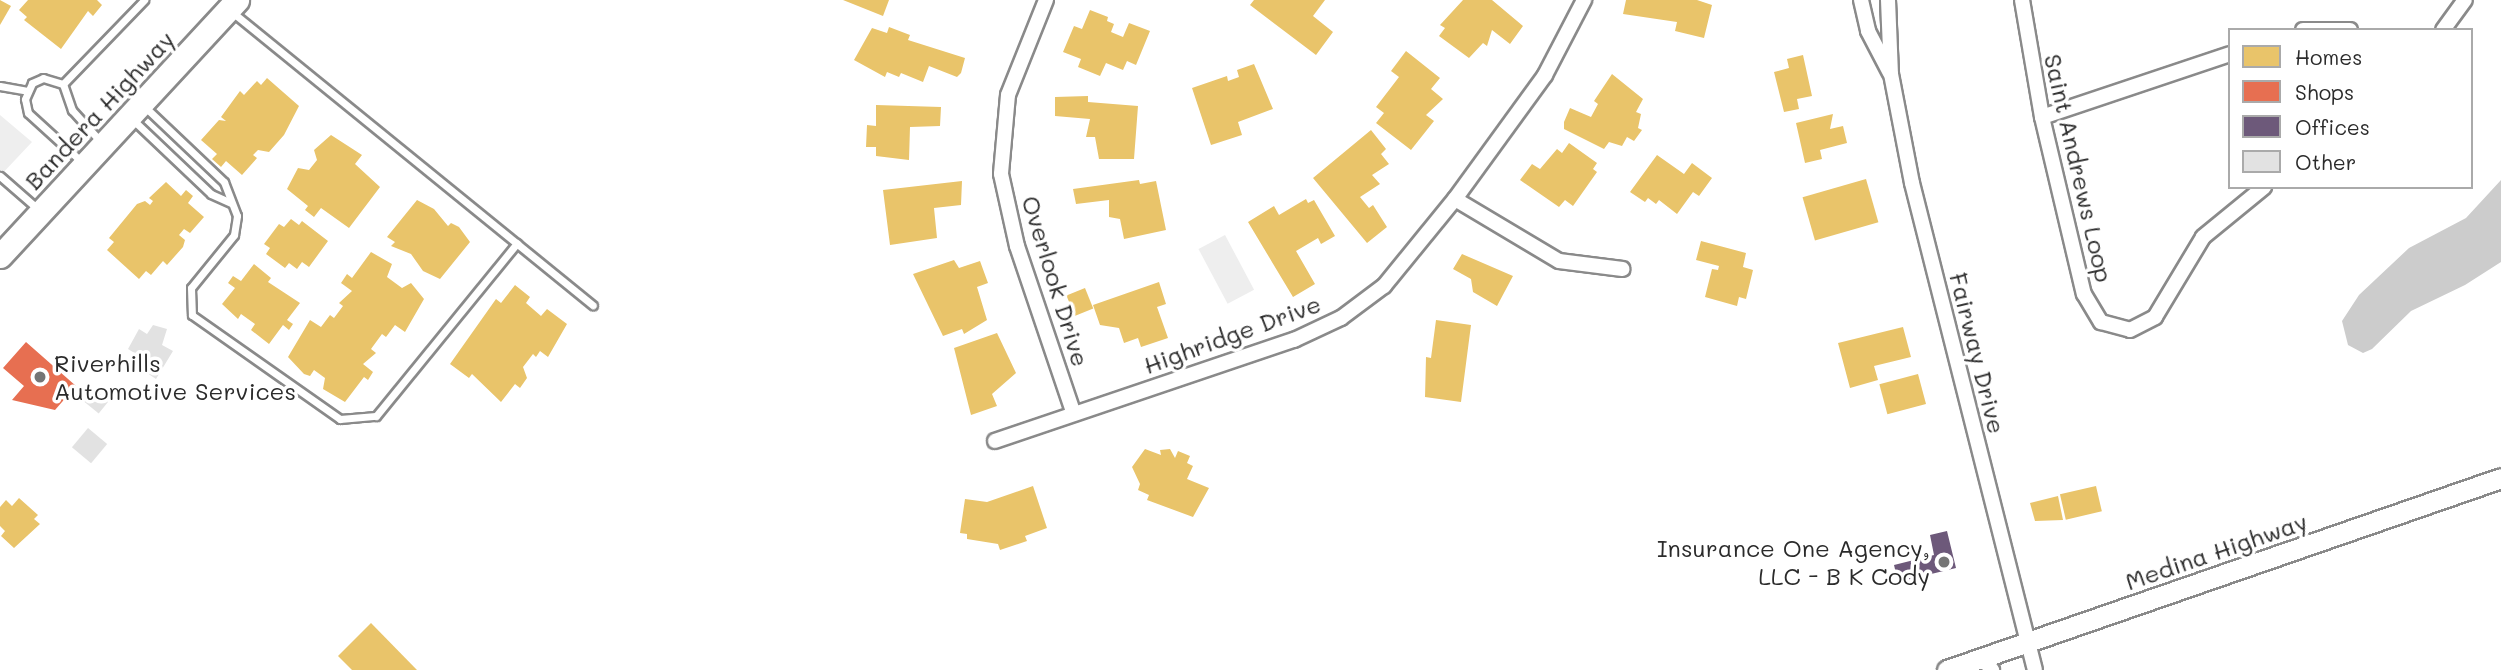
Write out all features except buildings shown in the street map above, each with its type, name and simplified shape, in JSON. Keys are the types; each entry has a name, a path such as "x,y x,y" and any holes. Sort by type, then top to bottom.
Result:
{"main road":[{"name":"Bandera Highway","path":"3,247 41,211 232,4"},
{"name":"Medina Highway","path":"1947,670 1987,664 2028,642 2500,482"}],"street":[{"name":"Overlook Drive","path":"1046,0 1008,96 1001,174 1017,246 1074,414"},
{"name":"Highridge Drive","path":"995,441 1294,340 1341,318 1384,286 1455,200 1545,75 1584,0"},
{"name":"Fairway Drive","path":"1861,0 1868,31 1891,74"},
{"name":"Fairway Drive","path":"1888,0 1891,74 1912,183 2035,670"},
{"name":"Saint Andrews Loop","path":"2022,0 2042,117 2084,294 2101,322 2130,330 2155,317 2203,237 2262,189"},
{"path":"2444,28 2465,0"},
{"path":"2042,117 2228,55"},
{"path":"1455,200 1559,261 1622,269"}],"lane":[{"path":"63,84 144,0"},
{"path":"232,4 593,305"},
{"path":"0,86 28,90 43,78 63,84"},
{"path":"63,84 72,110 102,144"},
{"path":"28,90 28,113 84,164"},
{"path":"134,109 224,183 237,216 234,235 191,288 192,314 326,412 354,421 376,416 517,243"},
{"path":"134,109 211,194 231,203"},
{"path":"0,176 41,211"}],"shaded area":[{"path":"0,115 32,142 0,176"},
{"path":"2501,180 2501,262 2465,285 2411,311 2372,349 2363,353 2348,345 2342,321 2359,295 2409,248 2466,218"},
{"path":"1225,235 1254,290 1228,304 1199,249"}],"place":[{"name":"Riverhills Automotive Services","path":"40,377"},
{"name":"Insurance One Agency, LLC - B K Cody","path":"1944,562"}]}
